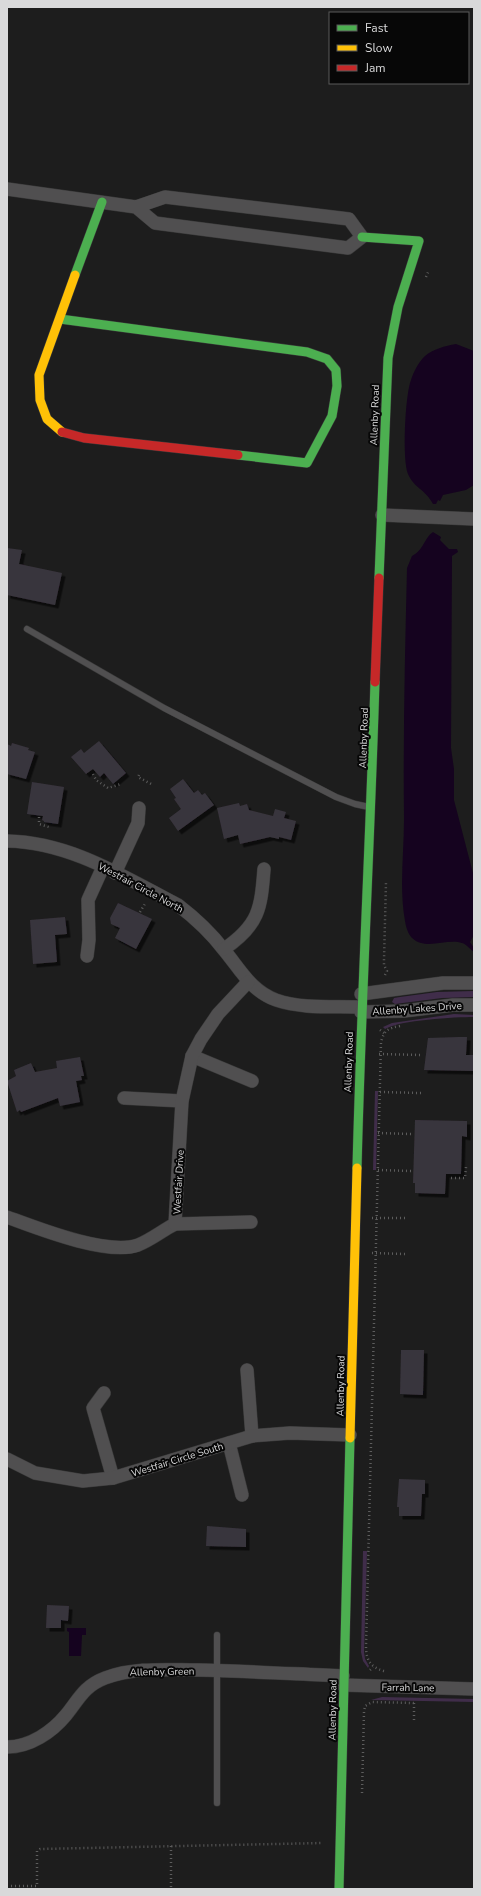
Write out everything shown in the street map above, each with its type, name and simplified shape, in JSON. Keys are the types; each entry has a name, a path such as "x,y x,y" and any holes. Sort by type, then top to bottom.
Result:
{"street":[{"path":"7,189 136,207 165,197 349,219 362,237 348,248 155,223 136,207"},
{"path":"60,319 306,352 327,359 336,370 337,386 332,416 306,463 84,438 63,433 47,419 40,400 39,375 102,202"},
{"name":"Allenby Road","path":"339,1889 361,1004 371,808 387,353 393,324 419,241 362,237"},
{"path":"382,515 474,519"},
{"path":"115,873 138,823 139,808"},
{"name":"Westfair Circle North","path":"7,841 32,843 58,848 79,855 178,905 191,914 224,950 248,982 275,1000 289,1004 361,1004"},
{"path":"87,956 89,940 88,900 102,867"},
{"path":"224,950 245,934 255,919 262,894 264,869"},
{"name":"Westfair Drive","path":"7,1217 52,1233 107,1247 137,1245 175,1224 182,1100 192,1056 201,1039 218,1014 248,982"},
{"name":"Allenby Lakes Drive","path":"361,1004 443,983 474,983"},
{"name":"Allenby Lakes Drive","path":"361,1004 404,1011 453,1005 474,1005"},
{"path":"192,1056 252,1082"},
{"path":"124,1098 182,1100"},
{"path":"175,1224 250,1222"},
{"path":"247,1370 252,1436"},
{"path":"104,1393 94,1408 113,1478"},
{"name":"Westfair Circle South","path":"7,1459 35,1473 83,1481 113,1478 252,1436 290,1433 350,1435"},
{"path":"229,1443 242,1495"},
{"name":"Allenby Green","path":"7,1747 24,1745 44,1735 66,1715 78,1697 87,1688 104,1679 123,1672 150,1670 217,1671 343,1681"},
{"name":"Farrah Lane","path":"343,1681 474,1689"}],"lane":[{"path":"27,629 164,708 336,798 371,808"},
{"path":"217,1634 217,1803"}],"path":[{"path":"93,774 96,780 108,788 122,784"},
{"path":"139,775 138,777 153,785"},
{"path":"39,818 39,824 49,827"},
{"path":"140,912 147,900"},
{"path":"390,1671 384,1671 373,1667 367,1658 366,1646 378,1133 380,1054 384,1033 393,1027 406,1025"},
{"path":"380,1030 384,1033"},
{"path":"376,1054 421,1055"},
{"path":"380,1092 421,1092"},
{"path":"378,1133 411,1134"},
{"path":"451,1178 465,1178 466,1167"},
{"path":"378,1170 411,1171"},
{"path":"372,1218 407,1218"},
{"path":"372,1253 405,1254"},
{"path":"370,1670 373,1667"},
{"path":"362,1793 365,1706 372,1702 421,1703"},
{"path":"414,1703 414,1724"},
{"path":"7,1886 37,1886 37,1852 40,1849 322,1843"},
{"path":"171,1846 172,1889"}],"shaded area":[{"path":"456,344 474,351 474,485 466,490 443,495 440,501 438,500 436,504 433,504 427,495 410,479 406,467 405,427 407,399 412,377 416,367 423,358 435,350"},
{"path":"433,532 441,537 440,540 449,549 457,549 458,552 452,556 451,748 454,769 454,800 474,877 474,935 470,942 474,948 474,952 464,944 456,942 424,944 418,942 412,938 408,932 403,909 402,883 407,568 412,556 419,551"},
{"path":"474,991 474,997 442,998 395,1004 392,1002 394,998 437,992"},
{"path":"454,1014 474,1015 474,1017 415,1021 385,1029 383,1027 392,1023"},
{"path":"375,1091 378,1091 376,1170 373,1170"},
{"path":"363,1551 367,1551 364,1652 365,1659 369,1666 368,1668 363,1661 361,1652"},
{"path":"67,1628 86,1628 86,1635 82,1635 81,1656 69,1656 69,1632 67,1631"},
{"path":"382,1697 474,1699 474,1702 371,1700"}],"building":[{"path":"7,548 22,550 19,564 62,573 55,605 7,595"},
{"path":"99,741 126,773 113,784 104,773 100,777 93,769 86,774 71,757 81,749 84,753"},
{"path":"12,743 29,748 28,750 35,752 26,779 7,774 7,744 11,746"},
{"path":"183,779 194,793 198,790 202,795 205,793 214,805 178,831 169,818 181,809 174,799 176,798 170,789"},
{"path":"32,782 64,787 58,824 44,822 42,820 43,816 27,814"},
{"path":"239,803 240,806 247,804 249,810 273,816 275,809 286,812 284,818 296,821 291,840 279,837 279,839 270,837 240,844 238,835 224,839 217,808"},
{"path":"118,903 152,919 136,949 115,938 120,928 111,924 110,918"},
{"path":"65,917 67,934 55,935 57,962 33,964 30,920"},
{"path":"467,1037 466,1055 474,1055 474,1071 424,1070 428,1038"},
{"path":"80,1057 84,1076 81,1076 82,1080 76,1081 80,1102 60,1106 58,1098 21,1112 20,1110 17,1112 7,1081 16,1076 14,1070 31,1063 35,1072 57,1068 56,1061"},
{"path":"415,1120 467,1121 467,1137 462,1136 461,1174 446,1174 445,1194 415,1193 415,1183 413,1183"},
{"path":"401,1350 424,1350 423,1395 400,1394"},
{"path":"399,1479 425,1480 425,1494 422,1494 421,1516 399,1516 399,1507 397,1507"},
{"path":"207,1526 246,1529 246,1547 206,1546"},
{"path":"47,1605 69,1606 68,1621 61,1620 61,1628 46,1628"}],"traffic: fast":[{"path":"75,275 102,202"},
{"path":"362,237 419,241 398,307 388,358 379,578"},
{"path":"60,319 307,352 327,359 336,370 337,386 332,416 307,463 238,455"},
{"path":"357,1168 375,682"},
{"path":"339,1889 350,1438"}],"traffic: slow":[{"path":"62,432 47,419 40,400 39,375 75,275"},
{"path":"350,1438 357,1168"}],"traffic: jam":[{"path":"62,432 84,438 238,455"},
{"path":"375,682 379,578"}]}
